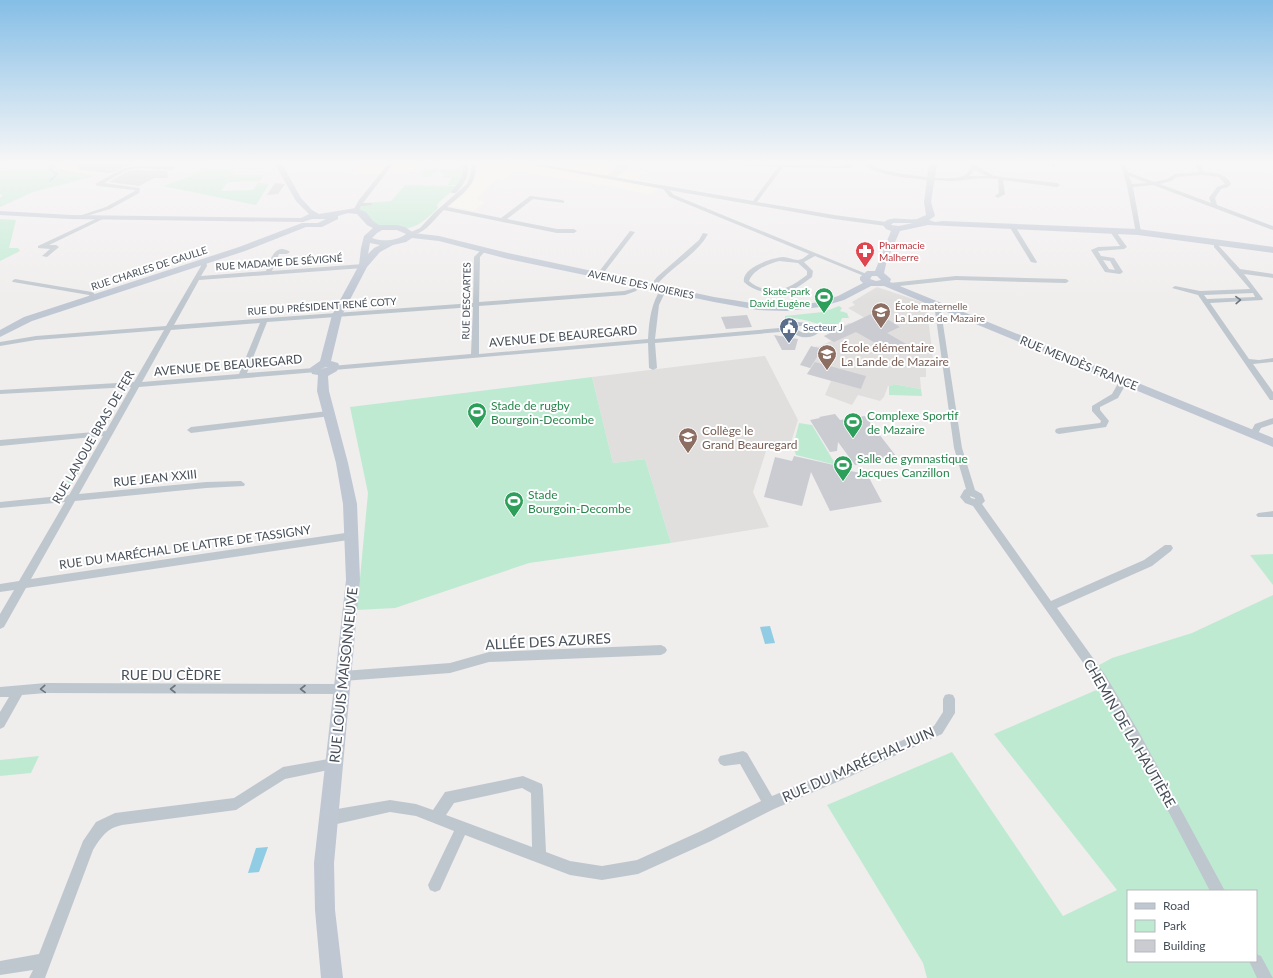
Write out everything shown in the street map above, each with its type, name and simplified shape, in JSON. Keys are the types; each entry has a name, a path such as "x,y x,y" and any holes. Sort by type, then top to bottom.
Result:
{"street":[{"path":"81,217 103,210"},
{"path":"304,210 308,218 319,225 326,219 353,210"},
{"path":"359,210 368,222 373,226 382,228"},
{"path":"0,213 81,217 326,219 346,214 357,214 360,216 370,235 377,242 407,238 410,233 422,228 441,210"},
{"path":"451,210 557,231 574,231"},
{"path":"502,220 516,210"},
{"path":"705,210 814,254 876,284 885,281 964,278 1066,281"},
{"path":"792,210 886,224 892,221 911,222 927,219 934,224 942,223 1138,232 1218,244 1273,250"},
{"path":"927,219 928,210"},
{"path":"1134,210 1138,232"},
{"path":"1227,210 1273,228"},
{"path":"45,256 56,247 40,247 104,217"},
{"name":"RUE CHARLES DE GAULLE","path":"0,334 28,319 204,262 308,218"},
{"path":"886,224 890,228 896,230 927,219"},
{"path":"1012,226 1034,262"},
{"path":"370,235 382,228"},
{"name":"AVENUE DES NOIERIES","path":"382,228 391,228 641,284 757,307 787,308 811,306 847,296 868,279"},
{"path":"885,281 883,260 896,230"},
{"path":"1099,258 1094,250 1124,247 1112,230"},
{"path":"600,274 632,232"},
{"path":"653,286 659,278 701,241 705,234"},
{"name":"RUE LOUIS MAISONNEUVE","path":"363,266 366,243 370,235"},
{"name":"RUE LOUIS MAISONNEUVE","path":"332,978 325,910 324,863 353,580 350,504 342,463 323,391 324,368 337,315 363,266 377,250 393,241"},
{"path":"1205,301 1260,299 1239,271 1232,265 1218,244"},
{"name":"RUE DESCARTES","path":"474,356 477,257 484,250"},
{"path":"268,273 277,252 287,252"},
{"path":"800,262 810,271 810,276 790,288 768,290 748,284 746,281 750,272 770,261 792,260 800,262 814,254"},
{"name":"RUE LANOUE BRAS DE FER","path":"0,624 204,266 204,262"},
{"name":"RUE MADAME DE SÉVIGNÉ","path":"197,278 363,266"},
{"path":"1239,271 1273,276"},
{"path":"16,281 92,294 93,298"},
{"name":"RUE MENDÈS FRANCE","path":"885,281 940,306 1273,443"},
{"name":"RUE DU PRÉSIDENT RENÉ COTY","path":"0,344 32,339 625,293 634,290 641,284"},
{"path":"653,368 651,341 652,328 659,296 664,288"},
{"path":"1175,288 1200,293 1253,291"},
{"path":"1200,293 1273,398"},
{"name":"CHEMIN DE LA HAUTIÈRE","path":"940,306 938,311 958,448 974,497 1102,680 1136,738 1217,890"},
{"path":"242,376 264,321"},
{"name":"AVENUE DE BEAUREGARD","path":"0,392 242,376 793,329"},
{"path":"1246,361 1259,362 1273,360"},
{"path":"1059,431 1103,425 1105,421 1096,411 1096,406 1115,396 1123,382"},
{"path":"191,430 328,414"},
{"path":"1253,435 1258,426 1273,421"},
{"path":"0,443 109,433"},
{"name":"RUE JEAN XXIII","path":"0,505 206,484 241,484"},
{"path":"1261,515 1273,514"},
{"name":"RUE DU MARÉCHAL DE LATTRE DE TASSIGNY","path":"0,588 352,536"},
{"path":"1050,606 1148,563 1168,548"},
{"name":"ALLÉE DES AZURES","path":"342,683 450,668 489,657 661,650"},
{"name":"RUE DU CÈDRE","path":"0,692 46,688 342,683"},
{"path":"0,723 18,691"},
{"name":"RUE DU MARÉCHAL JUIN","path":"328,819 390,806 416,810 539,855 570,868 602,873 638,867 706,836 769,804 847,772 938,730 949,713 949,699"},
{"name":"RUE DU MARÉCHAL JUIN","path":"724,760 743,757 769,804"},
{"path":"36,978 88,846 99,828 111,820 122,818 236,804 283,773 334,764"},
{"path":"436,817 450,797 523,782 537,789 539,855"},
{"path":"435,885 462,828"},
{"path":"0,968 43,961"},
{"path":"1257,962 1265,978"}],"shaded area":[{"path":"877,287 922,302 927,309 934,367 926,366 926,377 920,377 921,389 893,384 893,386 888,386 884,397 880,401 858,395 852,405 825,395 831,381 807,374 811,368 805,366 816,346 818,347 831,341 824,336 849,323 852,325 865,318 848,308 855,305 852,302"},
{"name":"Collège le Grand Beauregard","path":"765,356 798,420 789,449 768,445 753,492 769,527 671,543 645,459 613,463 592,377"}],"green space":[{"path":"360,210 436,210 422,222 410,228 375,225"},
{"path":"0,219 16,220 9,248 18,248 20,251 0,261"},
{"name":"Skate-park David Eugène","path":"839,306 842,308 840,311 847,313 849,318 842,318 840,323 835,325 824,325 797,319 785,319 785,316 823,312"},
{"name":"Stade Bourgoin-Decombe","path":"592,377 613,463 645,459 671,543 529,563 395,608 357,610 368,493 350,407"},
{"path":"893,384 921,389 922,396 889,395 889,386 893,386"},
{"path":"799,423 812,425 836,465 796,455 793,447"},
{"path":"98,440 69,489 62,489 91,441"},
{"path":"1273,554 1273,585 1250,555"},
{"path":"1273,595 1273,978 927,978 923,963 827,805 952,752 1063,916 1117,890 994,734 1101,688 1090,670 1112,658 1192,633"},
{"path":"39,756 31,773 0,776 0,760"}],"water":[{"path":"770,626 775,643 765,644 760,627"},
{"path":"268,847 259,872 248,873 256,848"}],"building":[{"name":"École maternelle La Lande de Mazaire","path":"871,314 882,321 887,319 900,327 887,333 908,345 893,353 856,332 834,342 824,336"},
{"path":"747,315 752,327 726,329 721,317"},
{"name":"Secteur J","path":"774,335 798,339 795,350 782,350"},
{"path":"811,346 822,349 810,368 800,365"},
{"name":"École élémentaire La Lande de Mazaire","path":"815,362 866,376 861,389 807,374"},
{"name":"Complexe Sportif de Mazaire","path":"835,414 840,420 865,416 896,456 855,465 838,442 837,451 830,452 810,420"},
{"name":"Salle de gymnastique Jacques Canzillon","path":"794,456 834,465 834,468 867,474 882,502 830,511 811,472 802,506 764,497 775,457 792,461"}],"place":[{"name":"Pharmacie Malherre","path":"865,268"},
{"name":"Skate-park David Eugène","path":"824,314"},
{"name":"École maternelle La Lande de Mazaire","path":"881,329"},
{"name":"Secteur J","path":"789,344"},
{"name":"École élémentaire La Lande de Mazaire","path":"827,371"},
{"name":"Stade de rugby Bourgoin-Decombe","path":"477,429"},
{"name":"Complexe Sportif de Mazaire","path":"853,439"},
{"name":"Collège le Grand Beauregard","path":"688,454"},
{"name":"Salle de gymnastique Jacques Canzillon","path":"843,482"},
{"name":"Stade Bourgoin-Decombe","path":"514,518"}]}
